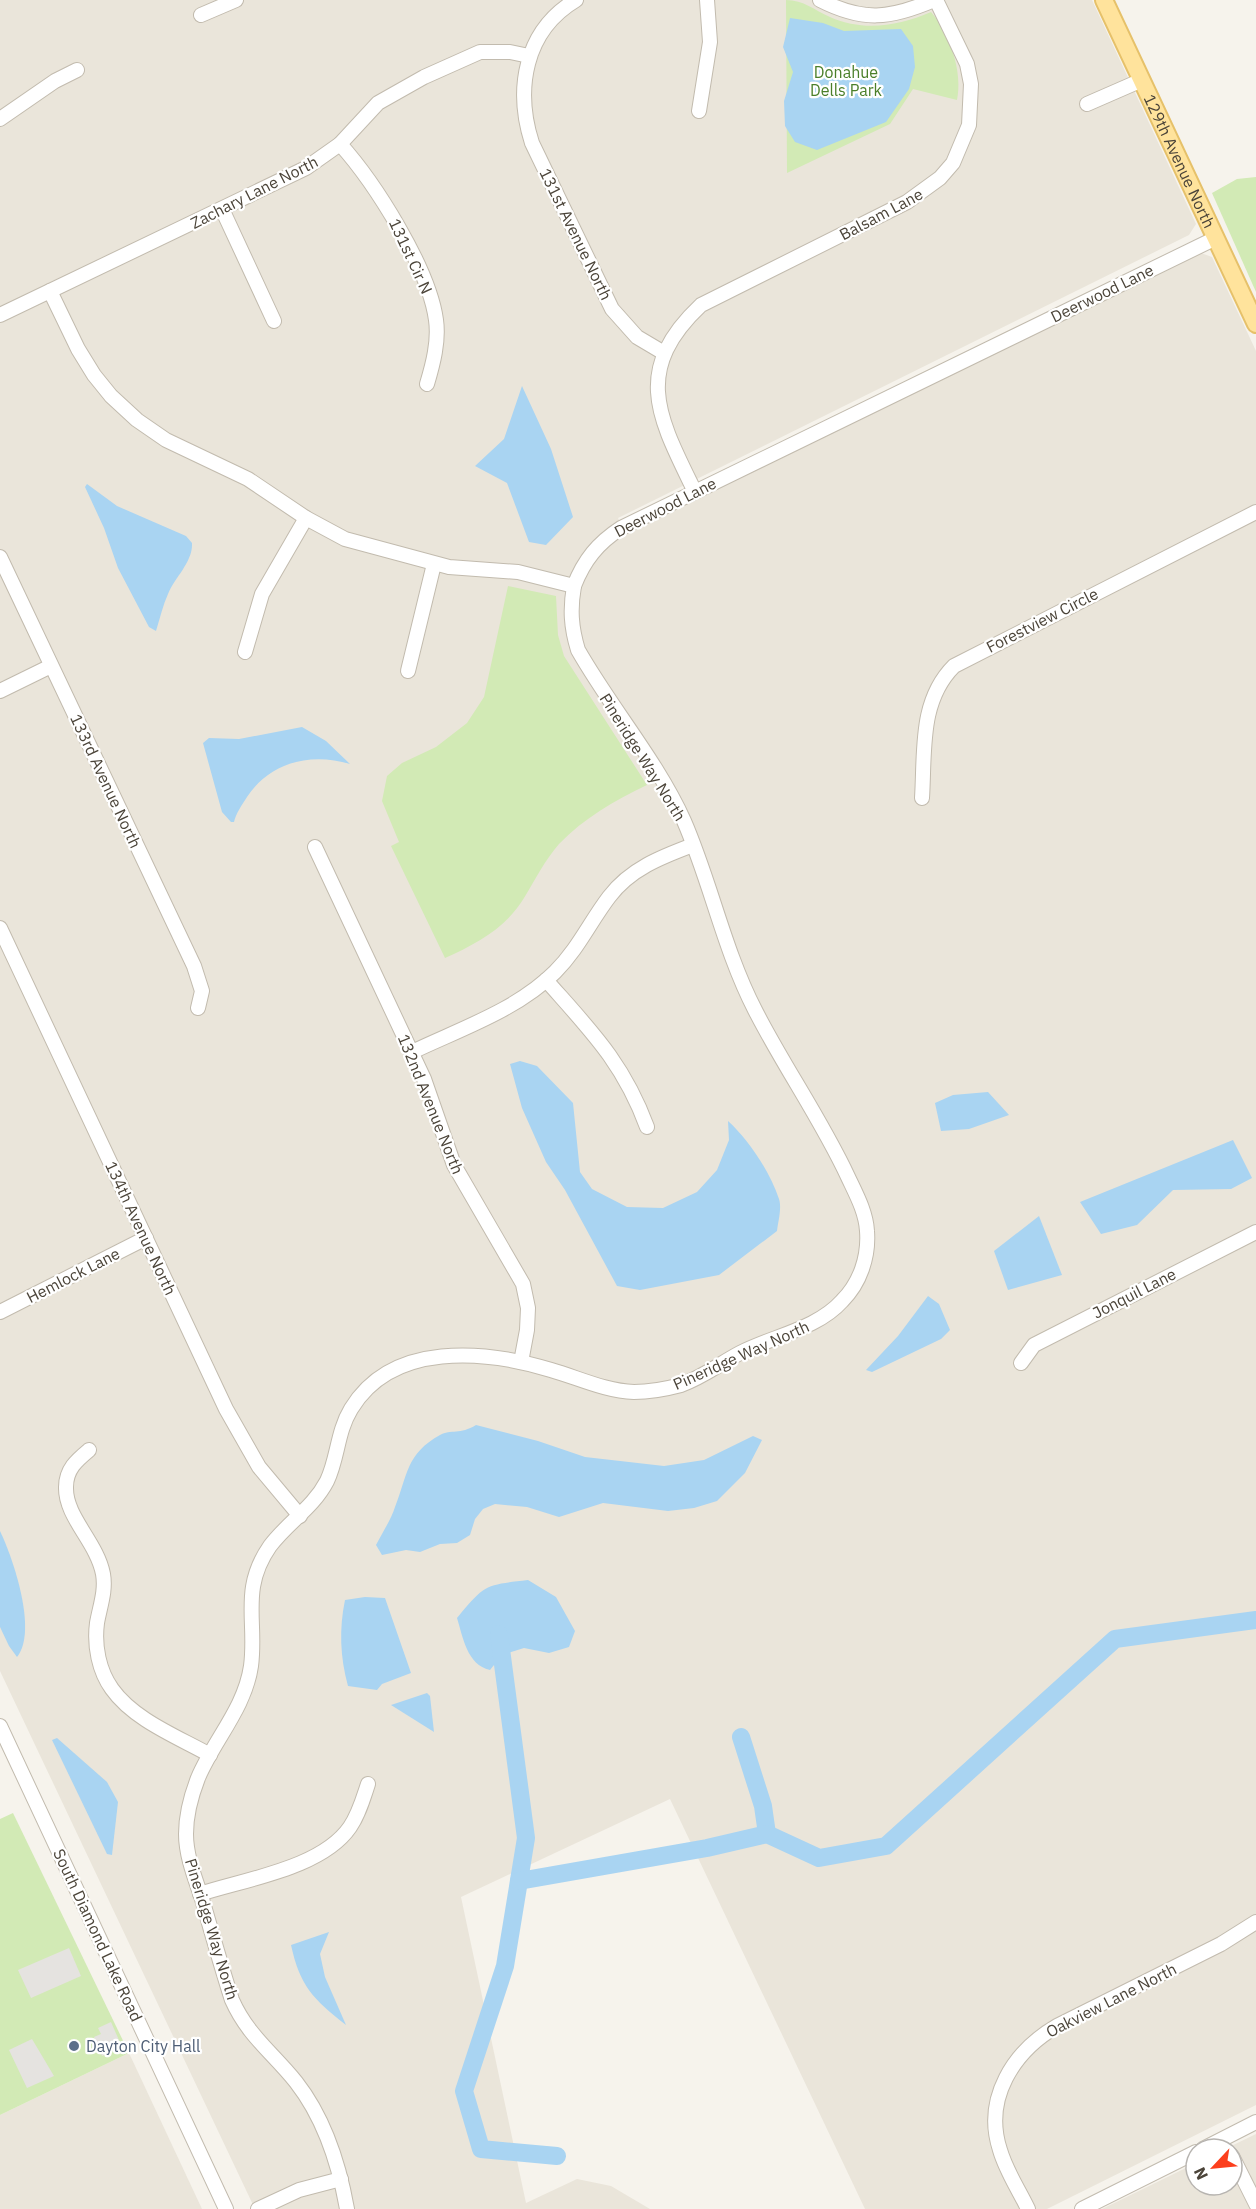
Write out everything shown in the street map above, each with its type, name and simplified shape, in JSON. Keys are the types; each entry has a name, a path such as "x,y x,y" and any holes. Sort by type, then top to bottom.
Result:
{"main road":[{"name":"129th Avenue North","path":"1104,0 1256,324"}],"street":[{"path":"201,15 236,0"},
{"path":"529,56 553,19 576,0"},
{"path":"699,111 710,42 707,0"},
{"path":"820,0 841,10 878,16 899,14 935,0"},
{"name":"Balsam Lane","path":"664,353 686,320 701,305 907,202 932,185 953,163 969,125 971,84 959,46 935,0"},
{"name":"Zachary Lane North","path":"0,315 306,168 340,144 378,103 390,94 462,58 494,51 529,56"},
{"name":"131st Avenue North","path":"529,56 523,78 523,100 525,122 532,143 612,309 637,337 664,353"},
{"path":"0,119 55,81 77,70"},
{"path":"1088,104 1142,80"},
{"name":"131st Cir N","path":"340,144 371,181 385,203 426,283 437,322 436,344 427,384"},
{"path":"222,209 274,321"},
{"name":"Deerwood Lane","path":"573,586 588,557 608,536 1216,238"},
{"path":"50,291 78,349 94,375 111,396 137,420 166,440 248,479 306,518 345,539 434,564 474,570 518,572 573,586"},
{"path":"664,353 657,395 660,415 695,492"},
{"name":"Forestview Circle","path":"922,798 928,710 938,685 954,666 1256,512"},
{"path":"245,652 262,594 306,518"},
{"name":"133rd Avenue North","path":"0,557 194,966 202,991 198,1008"},
{"path":"408,670 434,564"},
{"name":"Pineridge Way North","path":"347,2209 328,2137 310,2102 282,2065 257,2041 240,2017 190,1862 186,1837 188,1809 210,1755 246,1688 252,1642 249,1602 260,1564 270,1546 313,1504 331,1473 341,1427 353,1405 384,1374 404,1364 442,1356 488,1357 521,1362 621,1391 655,1391 675,1387 704,1375 756,1345 826,1315 842,1302 859,1277 867,1250 868,1233 856,1195 814,1110 752,1005 693,845 669,793 578,650 572,629 570,608 573,586"},
{"path":"0,691 51,666"},
{"path":"412,1052 509,1006 546,980 571,954 609,896 622,882 659,858 693,845"},
{"name":"132nd Avenue North","path":"315,847 412,1052 454,1165 523,1284 528,1308 527,1330 521,1362"},
{"name":"134th Avenue North","path":"0,928 244,1443 278,1492 300,1516"},
{"path":"546,980 607,1049 624,1075 647,1127"},
{"name":"Jonquil Lane","path":"1021,1363 1034,1345 1256,1232"},
{"name":"Hemlock Lane","path":"0,1312 146,1238"},
{"path":"89,1450 73,1464 66,1486 68,1502 95,1547 102,1570 104,1596 97,1624 96,1642 103,1672 112,1688 133,1710 210,1755"},
{"name":"South Diamond Lake Road","path":"0,1726 226,2209"},
{"path":"200,1894 300,1863 330,1848 354,1820 368,1784"},
{"name":"Oakview Lane North","path":"1028,2209 999,2149 997,2107 1010,2069 1022,2051 1037,2037 1221,1944 1256,1922"},
{"path":"1236,2137 1256,2122"},
{"path":"1082,2209 1184,2158"},
{"path":"258,2209 299,2190 340,2179"},
{"path":"1244,2180 1256,2204"}],"shaded area":[{"path":"0,0 1092,0 1196,224 1189,235 618,518 626,534 1201,253 1212,257 1256,351 1256,2105 1192,2137 1184,2137 1184,2141 1047,2209 865,2209 670,1799 461,1897 526,2203 577,2179 611,2186 650,2209 255,2209 0,1671","holes":["185,1305 217,1371 205,1378 173,1312"]},
{"path":"69,1948 81,1976 31,1998 18,1970"},
{"path":"111,2022 122,2047 102,2056 94,2037 101,2034 98,2028"},
{"path":"32,2039 54,2076 27,2088 9,2050"},
{"path":"129,2053 202,2209 0,2209 0,2115"},
{"path":"1256,2134 1256,2209 1102,2209 1184,2169 1184,2197 1244,2197 1244,2140"}],"green space":[{"name":"Donahue Dells Park","path":"786,0 804,4 830,17 855,25 894,24 931,12 944,31 953,54 958,78 957,100 913,89 890,124 787,173"},
{"path":"1256,177 1256,292 1212,193 1237,179"},
{"path":"508,586 556,596 558,635 564,656 647,785 623,797 579,826 559,844 517,909 508,918 479,941 445,958 391,846 399,842 382,801 387,776 402,763 436,747 467,723 484,697"},
{"path":"13,1813 129,2053 0,2115 0,1819"}],"water":[{"name":"Donahue Dells Park","path":"790,18 823,23 844,31 901,29 913,46 915,67 909,89 886,122 817,150 795,142 785,126 784,101 793,72 783,47"},
{"path":"522,386 551,449 573,517 546,545 529,542 507,483 475,466 504,439"},
{"path":"87,484 117,506 186,536 192,543 190,557 168,594 156,631 149,627 118,568 104,528 85,487"},
{"path":"302,727 326,741 350,764 321,759 306,760 279,768 256,785 241,806 234,822 231,822 222,812 203,743 209,738 239,739"},
{"path":"520,1061 537,1066 573,1103 580,1172 592,1189 627,1207 663,1208 697,1192 717,1170 729,1140 728,1121 751,1147 775,1189 780,1207 777,1231 719,1275 640,1290 617,1286 565,1190 546,1162 522,1108 510,1064"},
{"path":"988,1092 1009,1115 969,1129 941,1131 935,1103 953,1095"},
{"path":"1233,1140 1252,1178 1231,1189 1173,1190 1137,1225 1101,1234 1080,1202"},
{"path":"1039,1216 1062,1275 1008,1290 994,1251"},
{"path":"928,1296 939,1304 950,1330 941,1339 872,1372 866,1370 898,1336"},
{"path":"476,1425 538,1441 585,1457 664,1466 704,1460 753,1436 762,1440 745,1473 717,1501 694,1508 668,1511 603,1503 559,1517 527,1507 495,1504 483,1509 475,1519 470,1535 457,1543 440,1544 420,1552 406,1550 382,1555 376,1545 391,1517 414,1457 440,1435 465,1430"},
{"path":"0,1531 17,1576 24,1613 23,1645 17,1657 0,1627"},
{"path":"528,1580 556,1597 575,1631 569,1647 549,1653 524,1648 502,1655 490,1670 482,1667 467,1649 457,1618 480,1592 487,1588 503,1583"},
{"path":"365,1597 385,1598 411,1673 382,1684 377,1690 348,1686 343,1664 341,1632 345,1600"},
{"path":"427,1693 430,1696 434,1732 391,1705"},
{"path":"57,1738 107,1782 118,1802 112,1855 107,1854 52,1740"},
{"path":"329,1932 320,1954 325,1977 346,2025 310,1991 299,1971 291,1945"}],"waterway":[{"path":"519,1881 707,1848 767,1834 819,1858 886,1846 1115,1639 1256,1620"},
{"path":"499,1634 526,1838 505,1966 464,2091 481,2149 557,2156"},
{"path":"741,1737 763,1806 767,1834"}],"place":[{"name":"Dayton City Hall","path":"74,2046"}]}
